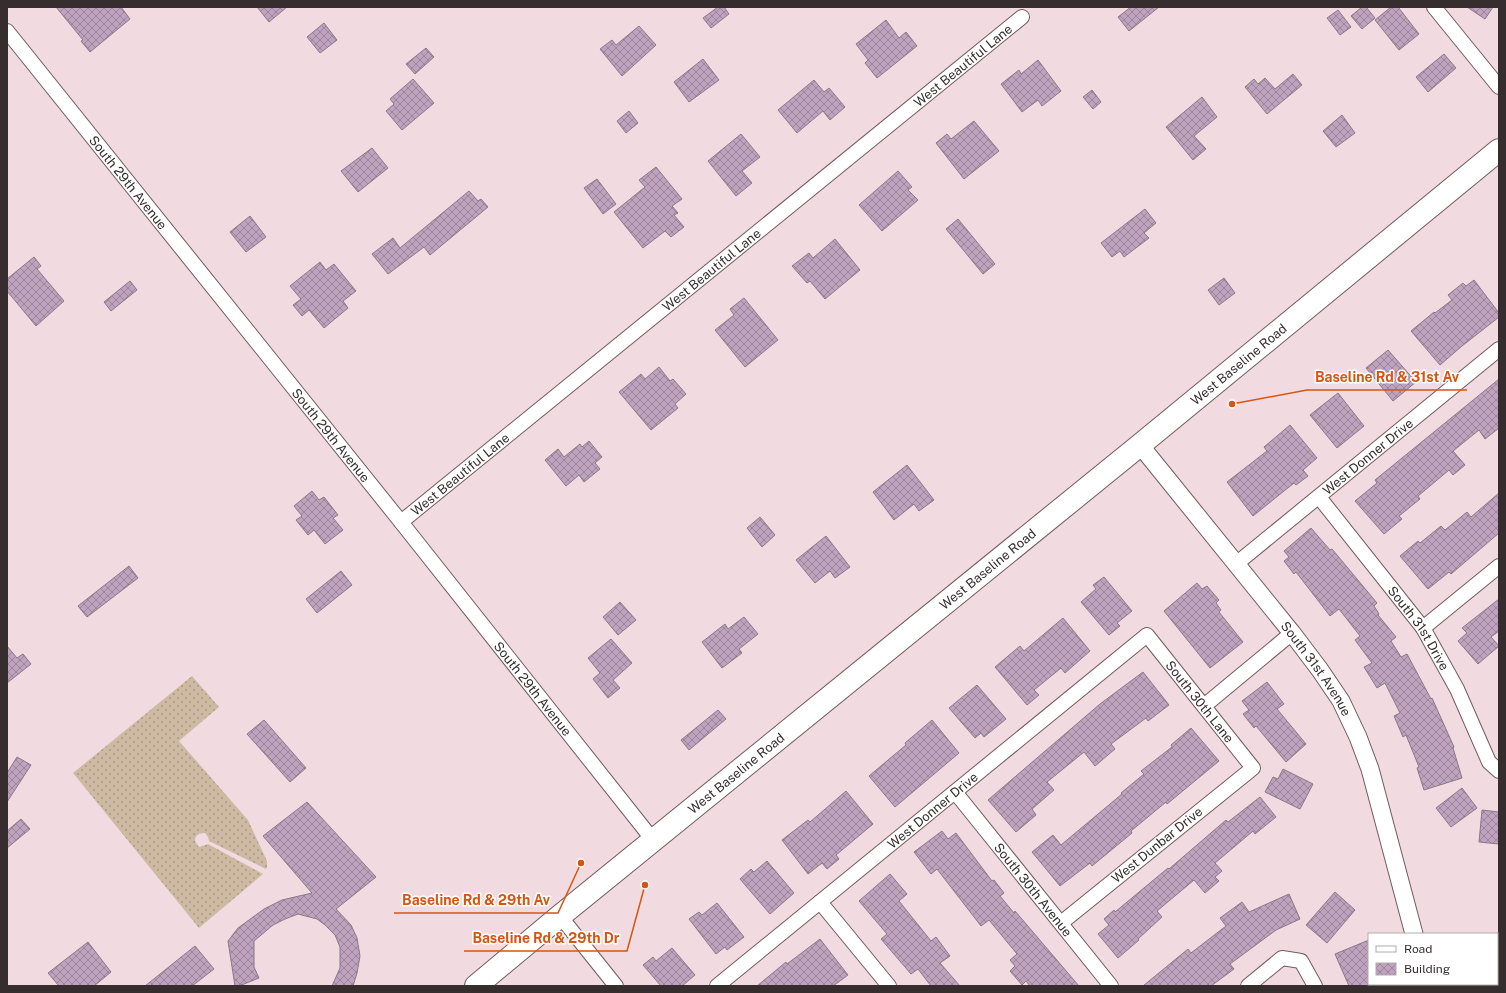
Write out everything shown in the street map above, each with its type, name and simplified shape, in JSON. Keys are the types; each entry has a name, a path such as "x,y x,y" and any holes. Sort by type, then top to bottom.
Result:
{"main road":[{"name":"West Baseline Road","path":"476,986 653,840 1140,445 1499,150"}],"street":[{"path":"1434,7 1499,87"},
{"name":"West Beautiful Lane","path":"401,522 1022,17"},
{"name":"South 29th Avenue","path":"7,31 401,522 653,840"},
{"name":"West Donner Drive","path":"1236,564 1499,349"},
{"name":"South 31st Avenue","path":"1140,445 1292,633 1320,670 1340,701 1358,737 1370,769 1414,933"},
{"name":"South 31st Drive","path":"1319,497 1423,628 1457,689 1489,762 1499,771"},
{"path":"1423,628 1499,566"},
{"path":"1204,706 1292,633"},
{"name":"West Donner Drive","path":"717,986 1147,635"},
{"name":"South 30th Lane","path":"1147,635 1253,768"},
{"name":"West Dunbar Drive","path":"1060,923 1253,768"},
{"name":"South 30th Avenue","path":"955,792 1111,986"},
{"path":"820,902 889,986"},
{"path":"560,916 616,986"},
{"path":"1248,986 1282,958 1301,961 1314,986"}],"shaded area":[{"path":"192,676 219,707 179,741 248,820 267,861 266,869 209,841 205,833 199,834 195,841 199,847 208,844 263,874 199,928 73,773"}],"building":[{"path":"56,7 121,7 130,19 90,52 81,41 83,40"},
{"path":"257,7 287,7 269,22"},
{"path":"718,7 724,7 729,14 711,28 703,18"},
{"path":"1131,7 1159,7 1129,31 1118,17"},
{"path":"1362,7 1366,7 1375,18 1362,29 1351,16"},
{"path":"1391,7 1398,7 1419,34 1399,50 1375,20"},
{"path":"1467,7 1493,7 1485,19"},
{"path":"1338,10 1351,27 1340,35 1327,18"},
{"path":"886,20 899,38 906,32 917,46 877,78 865,63 868,60 856,44"},
{"path":"324,23 337,40 320,53 307,37"},
{"path":"639,26 656,45 622,76 600,49 612,40 616,45"},
{"path":"426,48 434,57 415,74 406,64"},
{"path":"1444,54 1456,68 1428,92 1416,77"},
{"path":"703,59 719,80 689,102 674,82"},
{"path":"1038,60 1061,91 1042,106 1038,100 1022,112 1001,84 1019,70 1021,74"},
{"path":"1293,74 1302,85 1267,114 1245,87 1254,79 1258,84 1265,78 1275,89"},
{"path":"413,79 434,103 402,130 386,111 394,104 390,99"},
{"path":"814,80 824,92 829,88 845,107 830,120 823,111 797,133 778,110"},
{"path":"1092,90 1101,102 1093,109 1083,97"},
{"path":"1202,97 1217,117 1194,136 1206,149 1193,160 1166,127"},
{"path":"629,111 638,123 626,133 617,121"},
{"path":"1342,115 1355,133 1336,147 1323,131"},
{"path":"974,121 999,151 964,179 936,143 947,134 951,139"},
{"path":"741,134 760,157 742,171 752,183 736,196 708,161"},
{"path":"372,148 388,168 358,192 341,171"},
{"path":"656,167 682,199 672,206 678,213 674,215 684,227 671,237 665,231 643,248 614,212 645,187 639,180"},
{"path":"898,171 912,187 908,190 918,200 882,231 859,205"},
{"path":"597,179 616,204 603,214 584,188"},
{"path":"469,191 478,201 481,199 488,207 430,255 424,247 388,274 372,254 393,238 400,248"},
{"path":"1145,209 1156,223 1144,233 1149,238 1124,257 1120,251 1112,257 1101,243"},
{"path":"250,216 266,237 246,252 230,232"},
{"path":"958,219 995,264 983,274 946,229"},
{"path":"835,239 860,270 825,299 810,281 807,283 792,266 809,253 813,258"},
{"path":"34,257 41,266 37,269 64,301 36,326 7,291 7,279"},
{"path":"320,262 326,270 334,264 356,291 343,301 348,308 324,328 309,310 302,316 293,305 301,299 290,286"},
{"path":"1224,278 1235,293 1219,305 1208,290"},
{"path":"1474,280 1499,313 1499,317 1440,365 1411,331 1434,312 1435,313 1452,300 1448,295 1463,283 1466,286"},
{"path":"130,281 137,290 111,311 104,302"},
{"path":"744,298 778,340 745,367 715,330 734,315 730,309"},
{"path":"1388,350 1416,382 1393,401 1366,368"},
{"path":"659,367 670,381 673,379 686,394 675,404 678,408 651,430 619,392 641,374 645,379"},
{"path":"1499,379 1499,428 1485,439 1479,430 1453,451 1465,465 1453,475 1449,470 1418,496 1420,499 1399,516 1402,519 1384,534 1355,501 1377,483 1375,480"},
{"path":"1338,393 1364,426 1337,448 1310,415"},
{"path":"1290,425 1317,458 1303,470 1308,476 1296,485 1294,483 1253,516 1227,482 1267,451 1264,447"},
{"path":"589,441 602,457 595,463 600,469 584,482 579,475 566,486 545,460 558,449 564,457 580,444 582,447"},
{"path":"907,465 934,500 919,511 914,504 894,520 873,492"},
{"path":"312,491 319,500 324,497 338,515 333,518 343,530 325,544 314,530 308,535 296,520 302,516 294,506"},
{"path":"1499,493 1499,533 1451,574 1449,572 1428,589 1400,556 1418,541 1420,543 1441,526 1445,530 1467,512 1471,517"},
{"path":"760,517 775,535 762,547 747,528"},
{"path":"1311,528 1330,550 1332,549 1377,603 1374,606 1379,614 1378,615 1396,637 1391,641 1401,657 1407,654 1431,699 1432,698 1454,747 1453,748 1462,778 1424,790 1417,768 1419,767 1406,735 1403,737 1394,716 1400,713 1385,683 1377,688 1364,667 1372,663 1355,640 1360,636 1339,609 1330,616 1296,572 1294,574 1284,561 1289,557 1284,551"},
{"path":"826,536 850,567 835,578 830,571 815,583 796,560"},
{"path":"129,566 138,578 87,617 78,606"},
{"path":"341,571 352,585 317,613 306,599"},
{"path":"1104,577 1132,611 1117,623 1120,626 1109,635 1081,602 1096,589 1093,585"},
{"path":"1197,583 1202,589 1207,586 1219,600 1216,603 1221,610 1219,612 1243,642 1210,668 1164,611"},
{"path":"1499,599 1499,631 1491,637 1499,646 1478,664 1458,641 1467,633 1462,628"},
{"path":"620,602 636,620 618,635 603,617"},
{"path":"744,617 758,634 739,649 742,653 722,668 702,642 725,624 728,629"},
{"path":"1063,618 1090,651 1065,673 1061,668 1034,690 1039,695 1027,705 995,667 1020,646 1024,651"},
{"path":"611,639 632,663 613,680 620,688 608,698 593,679 600,673 588,658"},
{"path":"7,646 17,658 23,654 31,664 7,683"},
{"path":"1143,672 1169,705 1148,721 1146,718 1111,744 1115,749 1095,766 1084,752 1047,782 1054,790 1032,809 1036,815 1016,832 988,800 1100,704"},
{"path":"1267,682 1284,704 1277,709 1306,744 1286,762 1256,726 1254,728 1243,714 1249,710 1242,701"},
{"path":"977,685 1006,719 984,737 981,733 975,738 949,708"},
{"path":"718,710 726,719 689,750 681,740"},
{"path":"264,720 306,768 290,782 247,734"},
{"path":"932,720 959,753 895,807 869,776 906,745 905,743"},
{"path":"1191,728 1219,761 1167,804 1166,802 1131,831 1132,833 1092,866 1090,863 1060,886 1032,852 1053,835 1061,845 1122,794 1121,793 1144,774 1141,771 1172,747 1171,745"},
{"path":"17,757 31,765 7,802 7,773"},
{"path":"1283,769 1313,784 1300,809 1265,792 1273,777 1278,779"},
{"path":"1462,788 1477,808 1451,827 1436,808"},
{"path":"846,791 873,824 836,855 839,859 827,869 822,863 808,874 782,840 808,820 810,822"},
{"path":"1260,797 1276,817 1255,834 1253,831 1215,863 1222,871 1215,877 1219,881 1205,893 1194,880 1157,911 1162,917 1118,958 1098,934 1109,925 1104,919 1114,910 1115,912 1168,868 1169,869 1226,820 1228,822"},
{"path":"307,802 376,877 336,909 351,925 357,938 360,956 353,986 332,986 340,968 340,947 335,935 317,919 298,914 273,925 254,941 254,967 259,978 239,986 235,986 228,941 238,928 264,909 282,900 312,893 263,836"},
{"path":"1482,810 1499,812 1499,844 1479,842"},
{"path":"21,819 30,829 7,848 7,831"},
{"path":"942,831 948,839 956,833 992,881 994,880 1004,893 1000,896 1014,913 1015,911 1079,986 1030,986 1026,981 1022,985 1010,971 1015,966 1010,960 1017,954 989,920 981,926 937,869 931,874 914,852"},
{"path":"767,861 794,893 770,914 740,879 751,869 754,872"},
{"path":"890,874 907,894 899,901 931,941 936,937 950,956 940,963 960,986 931,986 918,969 911,974 881,939 887,934 859,901"},
{"path":"1335,892 1355,910 1327,943 1306,925"},
{"path":"1289,894 1300,919 1276,930 1230,964 1234,969 1211,986 1143,986 1188,949 1191,953 1226,926 1220,918 1242,902 1249,912"},
{"path":"717,903 744,937 727,950 725,947 716,954 689,919 699,912 702,915"},
{"path":"820,939 848,975 833,986 757,986 786,962 787,964"},
{"path":"1368,940 1368,985 1374,986 1349,986 1335,954"},
{"path":"88,942 111,972 94,986 59,986 48,973"},
{"path":"195,946 214,969 192,986 145,986"},
{"path":"672,948 695,975 682,986 661,986 643,965 653,957 656,961"}],"place":[{"name":"Baseline Rd & 31st Av","path":"1232,404"},
{"name":"Baseline Rd & 29th Av","path":"581,863"},
{"name":"Baseline Rd & 29th Dr","path":"645,885"}]}
